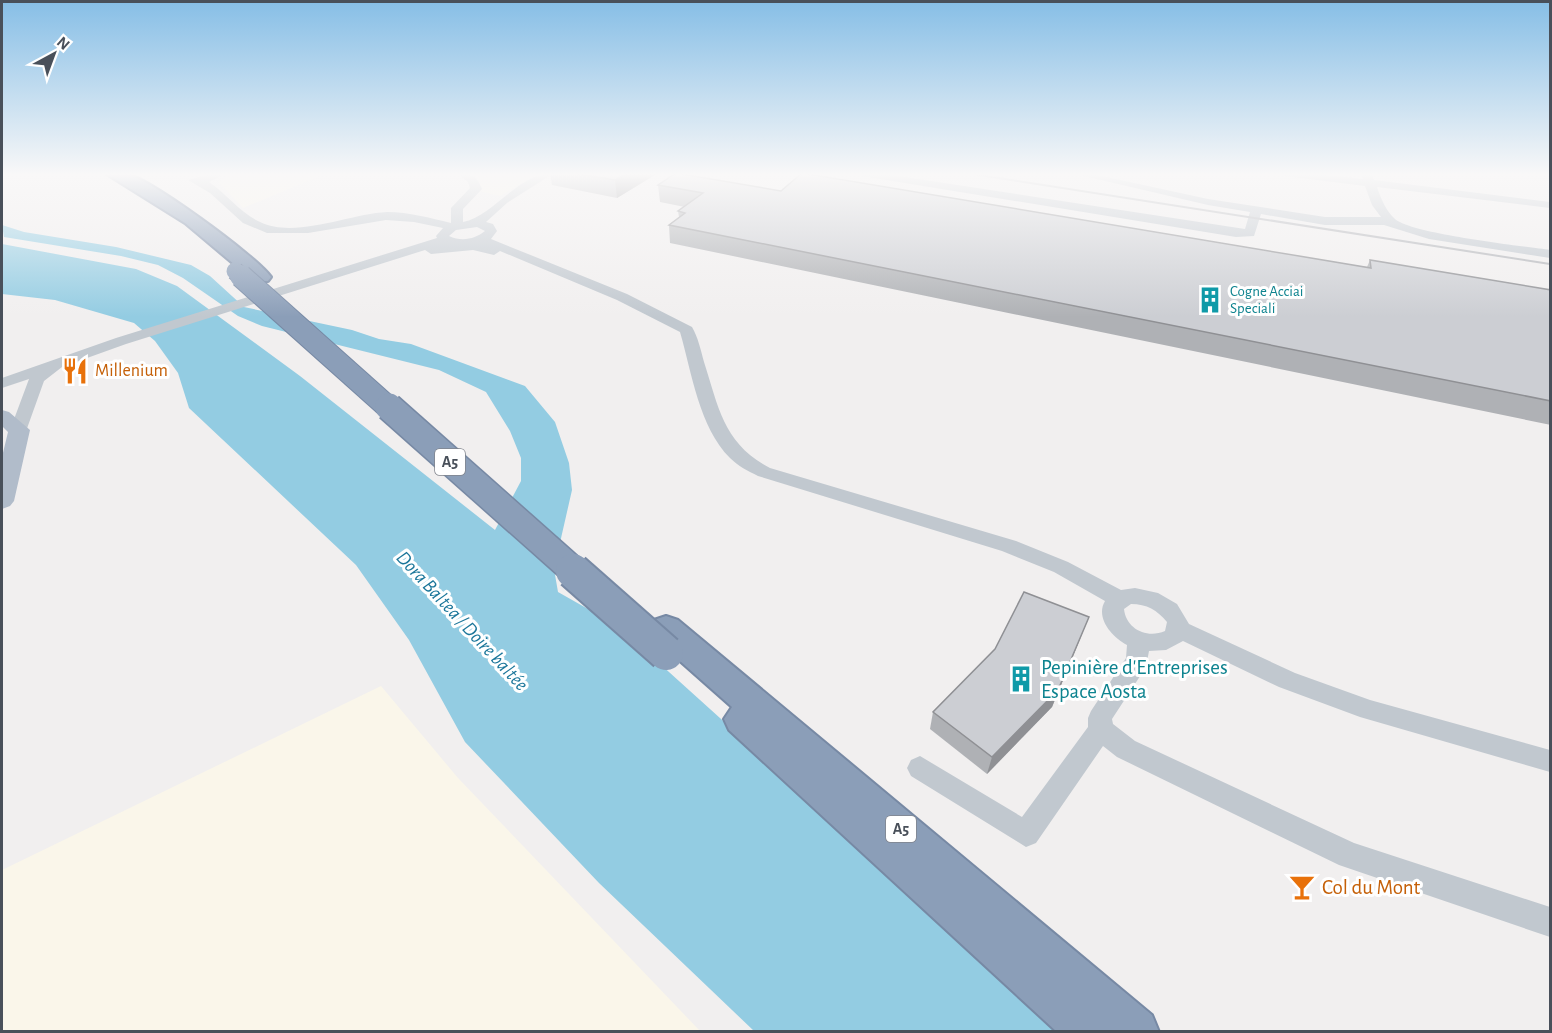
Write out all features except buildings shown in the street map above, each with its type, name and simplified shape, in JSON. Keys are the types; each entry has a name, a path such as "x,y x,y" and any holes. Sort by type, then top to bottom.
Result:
{"highway":[{"name":"A5","path":"177,221 666,641 1135,1032"},
{"name":"A5","path":"193,221 261,277 666,641 1093,1032"}],"main road":[{"path":"2,408 19,412 21,423 2,501"},
{"path":"2,416 21,423"}],"street":[{"path":"248,221 267,229 308,230 358,221"},
{"path":"433,221 455,226 489,227 491,231 481,239 464,243 455,226 456,221"},
{"path":"367,265 464,221"},
{"path":"1162,221 1247,234 1254,221"},
{"path":"1330,221 1383,225"},
{"path":"1332,221 1337,222"},
{"path":"1343,221 1383,225 1454,240 1551,254"},
{"path":"481,239 622,297 687,330 712,408 728,444 744,461 764,472 1009,546 1061,567 1120,599"},
{"path":"2,381 125,340 367,265 457,246 487,249 529,260"},
{"path":"2,381 125,340"},
{"path":"21,423 38,379 66,360"},
{"path":"1178,629 1169,641 1160,643 1138,640 1126,634 1112,615 1113,606 1120,599 1137,596 1158,601 1174,614 1178,629 1287,680 1369,710 1551,760"},
{"path":"920,768 1026,834 1101,729 1100,718 1138,660 1138,640"},
{"path":"1101,729 1126,749 1349,855 1551,922"}],"shaded area":[{"path":"381,686 458,778 700,1031 2,1031 2,870"}],"water":[{"name":"Dora Baltea / Doire baltée","path":"2,225 24,232 116,247 191,265 210,276 244,307 352,330 379,339 411,344 525,386 555,422 569,463 572,490 554,569 558,592 618,626 1067,1031 754,1031 599,883 465,742 409,640 356,565 189,408 178,373 155,341 134,323 55,300 2,294 2,244 136,269 177,286 300,376 495,530 521,481 521,458 510,431 486,392 439,370 262,326 238,316 183,278 158,265 121,256 4,237"}],"railway":[{"path":"1275,221 1550,264"}],"place":[{"name":"Cogne Acciai Speciali","path":"1210,300"},
{"name":"Millenium","path":"75,371"},
{"name":"Pepinière d'Entreprises Espace Aosta","path":"1021,679"},
{"name":"Col du Mont","path":"1302,887"}]}
